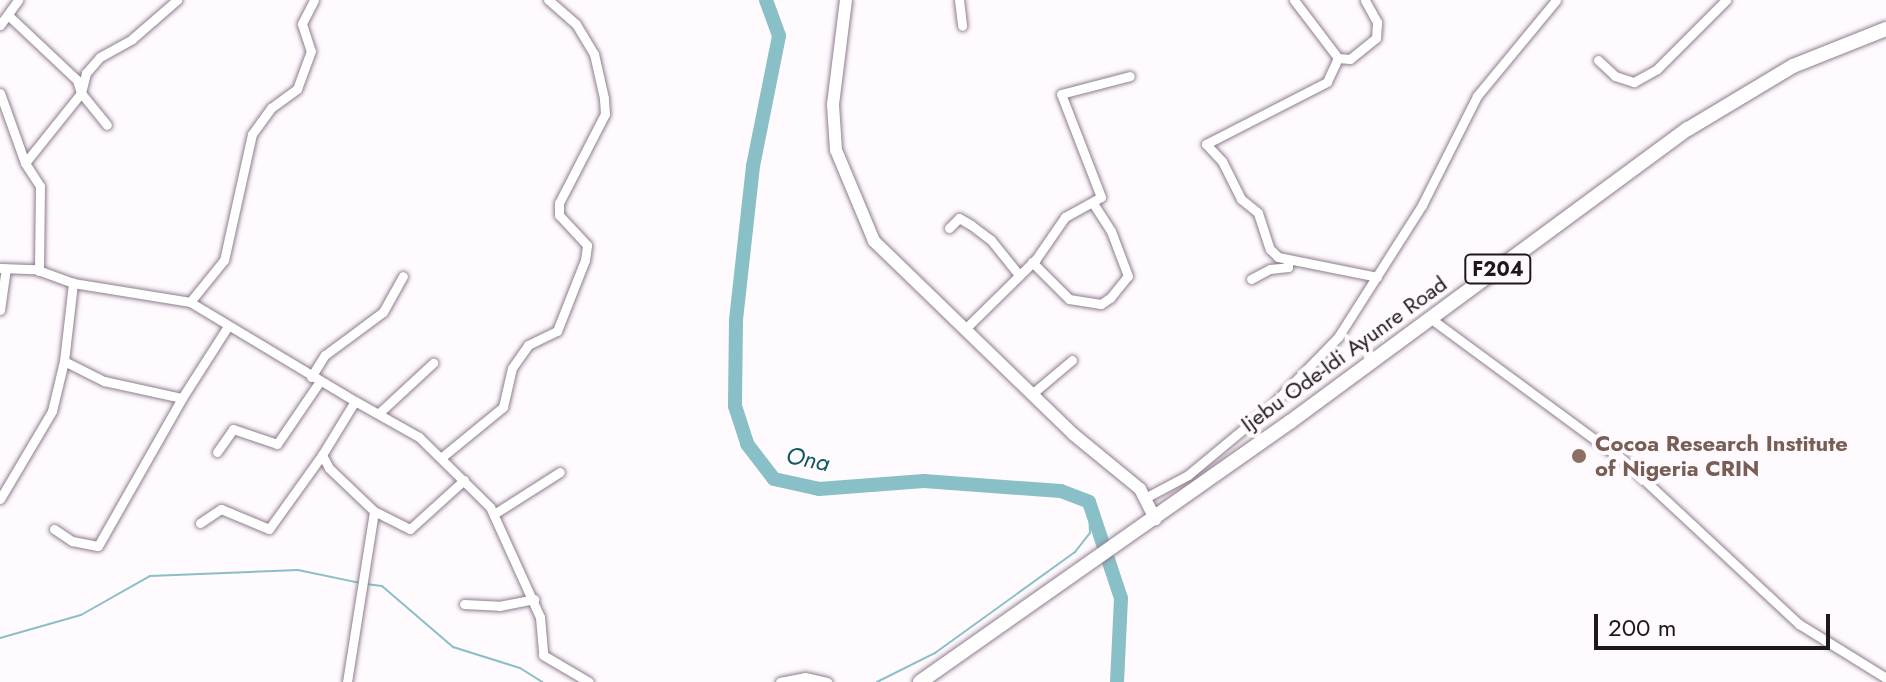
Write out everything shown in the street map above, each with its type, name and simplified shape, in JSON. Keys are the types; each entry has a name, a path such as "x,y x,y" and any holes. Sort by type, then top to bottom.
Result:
{"main road":[{"name":"Ijebu Ode-Idi Ayunre Road","path":"920,682 1083,571 1710,114 1793,66 1886,29"}],"street":[{"path":"0,25 18,0"},
{"path":"25,163 81,93 86,73 100,57 132,39 177,0"},
{"path":"190,302 224,260 252,134 301,80 311,51 302,24 314,0"},
{"path":"442,457 503,407 512,368 528,345 557,331 585,260 587,245 559,215 559,203 605,114 604,98 594,54 576,24 548,0"},
{"path":"846,0 833,105 836,150 849,188 874,241 1145,498 1155,519"},
{"path":"959,0 962,26"},
{"path":"1294,0 1338,58 1350,59 1376,38 1377,22 1365,0"},
{"path":"1145,498 1188,475 1270,407 1338,337 1422,205 1477,96 1556,0"},
{"path":"1598,60 1615,76 1634,82 1657,69 1726,0"},
{"path":"9,16 77,80 81,93 107,125"},
{"path":"1338,58 1327,82 1206,144 1222,161 1241,199 1258,213 1270,249 1288,262 1344,266 1377,277"},
{"path":"966,328 1032,262 1065,217 1101,197 1099,182 1061,94 1130,76"},
{"path":"0,93 25,163 40,186 39,271"},
{"path":"1032,262 1069,299 1101,304 1110,298 1128,276 1111,231 1093,203"},
{"path":"949,228 959,218 971,225 991,240 1019,275"},
{"path":"1251,279 1270,269 1288,267 1288,262"},
{"path":"0,310 3,268 39,271 73,283 190,302 316,379 379,413 442,457 494,514 534,599 543,655 589,682"},
{"path":"217,452 233,429 277,444 316,379 325,355 383,312 403,276"},
{"path":"0,499 38,441 64,361 73,283"},
{"path":"1430,318 1624,461 1799,624 1886,678"},
{"path":"54,529 72,541 98,546 182,398 228,326"},
{"path":"1033,393 1072,360"},
{"path":"64,361 104,381 182,398"},
{"path":"379,413 433,363"},
{"path":"200,523 221,509 269,529 322,455 355,401"},
{"path":"322,455 329,468 374,511 410,529 464,480"},
{"path":"494,514 560,472"},
{"path":"347,682 363,598 374,511"},
{"path":"464,604 499,606 534,599"},
{"path":"780,682 805,677 827,682"}],"waterway":[{"name":"Ona","path":"766,0 779,36 753,166 736,321 735,406 747,444 774,479 819,489 924,481 1061,491 1089,502 1121,598 1117,682"},
{"path":"877,682 935,653 1075,552 1090,533 1089,502"},
{"path":"0,638 81,615 150,576 298,570 360,583"},
{"path":"366,584 382,586 453,647 520,668 542,682"}],"place":[{"name":"Cocoa Research Institute of Nigeria CRIN","path":"1579,456"}]}
